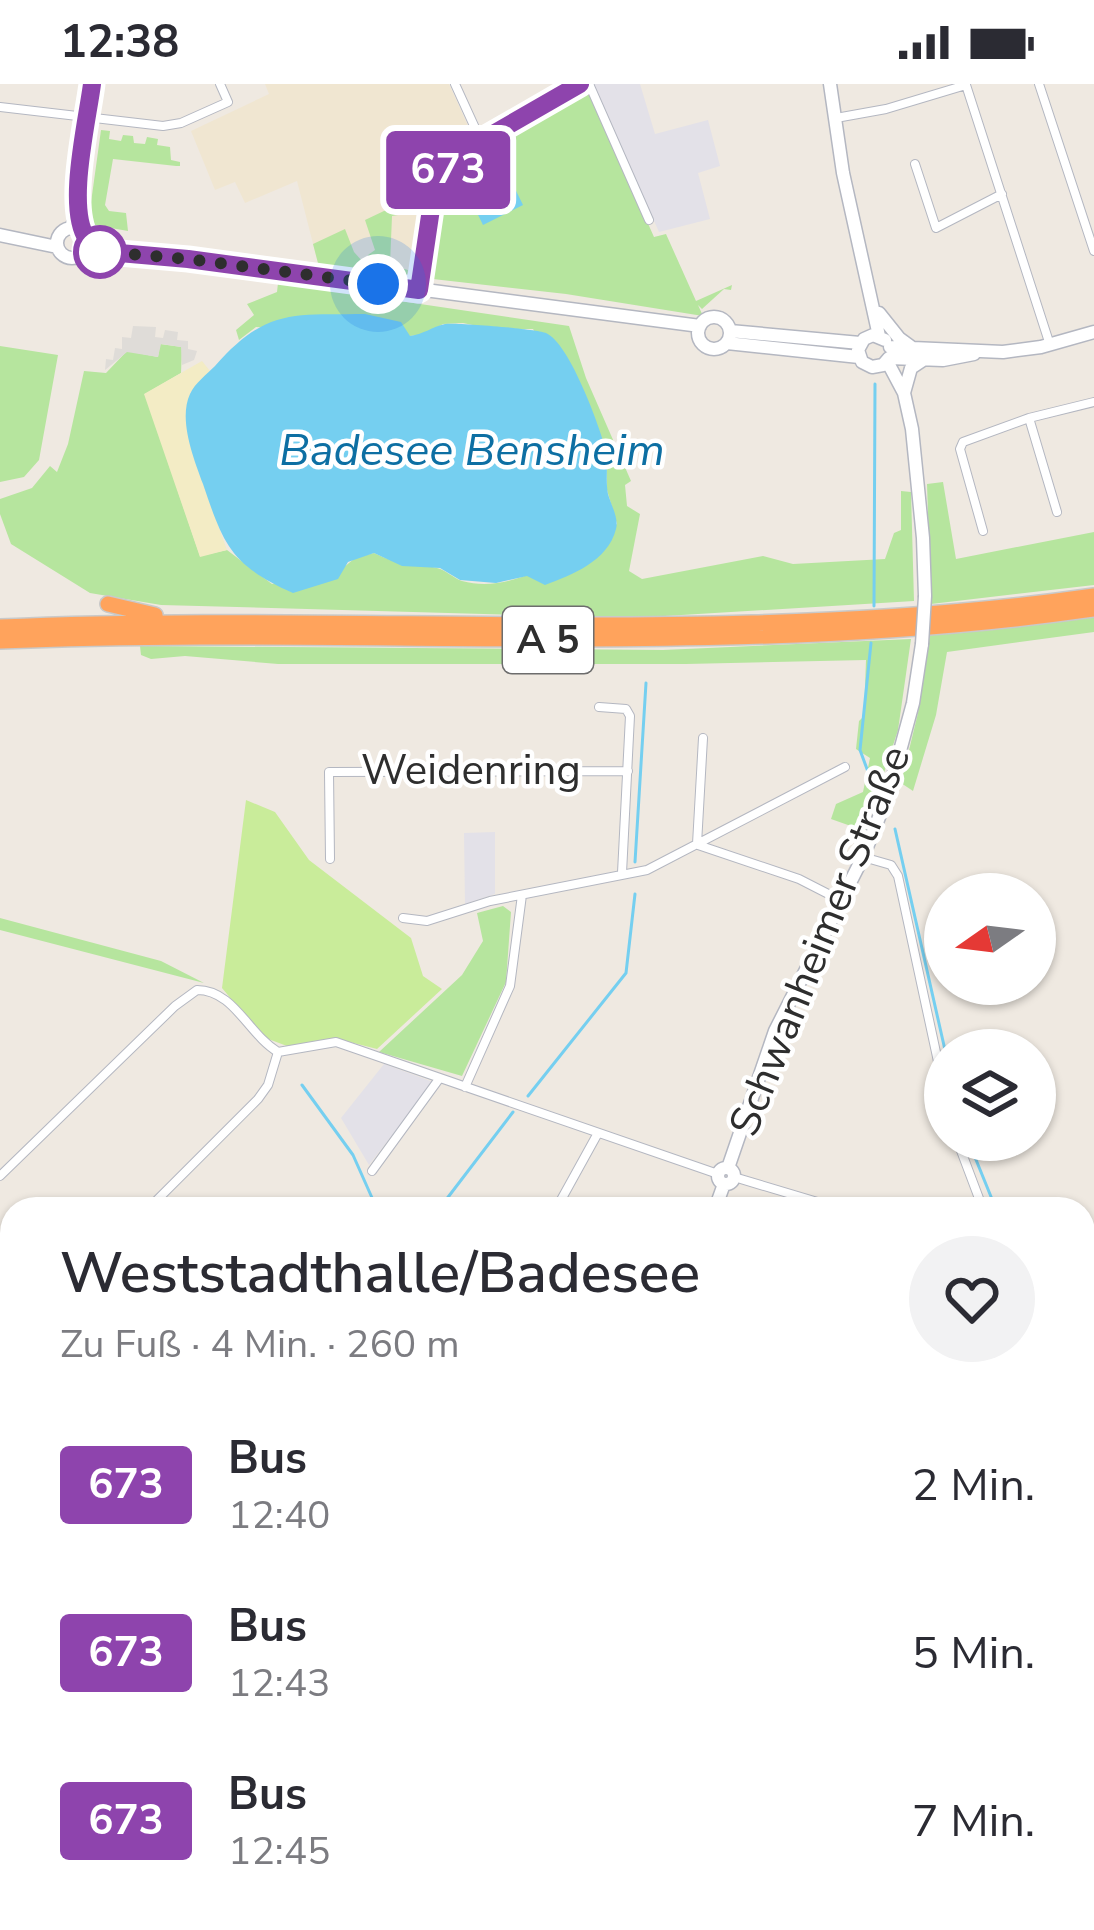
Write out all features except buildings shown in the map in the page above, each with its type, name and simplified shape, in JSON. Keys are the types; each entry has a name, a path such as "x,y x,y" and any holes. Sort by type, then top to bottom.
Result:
{"highway":[{"name":"A 5","path":"0,627 176,620 711,626 895,617 1094,596"},
{"path":"108,604 176,620"},
{"name":"A 5","path":"0,640 260,636 731,639 965,625 1094,609"}],"main road":[{"path":"830,84 873,304 867,366 919,354 974,354 1050,345 1094,332"},
{"path":"0,234 73,238 188,259 631,320 700,332 712,349 728,337 866,343 886,358 904,393 910,439"},
{"path":"873,304 899,338 919,354"},
{"path":"700,332 708,319 718,318 728,337"},
{"path":"904,393 919,354"},
{"path":"886,358 910,439"},
{"name":"Schwanheimer Straße","path":"720,1197 772,1038 863,857 902,753 922,644 925,596 919,495 910,439"}],"street":[{"path":"73,238 92,84"},
{"path":"0,107 164,126 228,102 220,84"},
{"path":"455,84 481,141"},
{"path":"419,290 435,182 481,141 585,84 649,220"},
{"path":"1039,84 1094,251"},
{"path":"834,118 886,109 968,85 1050,345"},
{"path":"915,164 935,228 1003,194"},
{"path":"983,531 961,445 970,437 1094,402"},
{"path":"1029,418 1057,512"},
{"name":"Weidenring","path":"599,707 629,712 622,873"},
{"path":"697,844 703,738"},
{"path":"403,917 427,921 522,894 646,870 845,767"},
{"name":"Weidenring","path":"330,859 328,772 628,770"},
{"path":"697,844 799,879 841,901"},
{"path":"863,857 890,865 898,876 931,1029"},
{"path":"465,1087 510,986 522,894"},
{"path":"0,1176 197,990 226,999 256,1037 278,1052 336,1042 799,1197"},
{"path":"160,1197 258,1099 268,1085 278,1052"},
{"path":"372,1171 439,1078"},
{"path":"563,1197 598,1133"},
{"path":"965,1161 978,1197"}],"shaded area":[{"path":"265,84 449,84 473,137 424,158 419,162 422,167 414,171 423,194 409,275 319,267 297,181 245,203 235,182 215,190 191,131 269,94"},
{"path":"593,84 640,84 655,134 708,120 720,166 698,173 710,219 659,232"},
{"path":"133,326 156,327 155,337 163,338 165,330 178,332 177,340 188,341 188,349 197,351 194,360 182,365 181,347 161,344 158,357 127,352 105,370 106,359 113,360 115,348 122,349 122,337 131,338"},
{"path":"495,832 495,894 465,904 464,833"},
{"path":"384,1064 433,1082 369,1165 341,1118"}],"green space":[{"path":"586,85 654,237 666,234 696,301 732,285 702,309 698,305 703,316 424,278 435,182 471,150"},
{"path":"101,130 110,131 109,139 121,141 123,135 133,136 134,143 145,144 147,137 158,139 157,145 170,147 171,160 180,162 176,166 113,159 105,205 109,211 126,213 128,231 94,225 89,217"},
{"path":"405,201 424,205 422,211 392,216 390,265 408,270 407,276 319,267 313,244 345,229 354,252 363,262 370,259 368,255 375,250 365,220"},
{"path":"278,283 569,326 631,481 625,485 627,506 640,514 629,571 642,579 763,556 793,564 885,559 894,533 901,530 901,491 911,492 914,601 632,618 161,605 90,593 11,544 0,499 32,488 50,466 57,472 84,371 106,373 127,351 158,357 160,344 182,347 181,373 145,394 200,556 227,550 272,584 343,568 355,558 374,553 483,584 543,568 617,524 607,490 606,450 533,329 443,324 410,336 256,327 239,340 236,330 254,315 247,304 277,292"},
{"path":"0,346 58,355 39,460 24,477 0,482"},
{"path":"943,482 956,559 1094,532 1094,585 931,604 927,484"},
{"path":"1094,616 1094,632 947,652 936,715 913,791 901,783 930,634"},
{"path":"911,639 898,730 865,831 831,819 836,804 863,792 870,758 856,749 859,721 864,716 866,660 278,664 185,656 151,659 141,655 140,646 663,650"},
{"path":"246,800 275,812 309,860 411,938 423,976 442,989 377,1049 338,1039 287,1046 263,1037 222,988"},
{"path":"503,906 511,912 506,982 462,1076 379,1052 462,975 483,941 477,913"},
{"path":"0,918 161,961 204,983 0,930"}],"sand":[{"path":"202,361 210,371 190,393 194,458 227,550 200,557 144,394"}],"water":[{"path":"492,142 523,205 483,225 456,170"},
{"name":"Badesee Bensheim","path":"365,314 401,322 410,336 451,324 540,331 555,340 582,384 606,453 608,494 617,525 597,558 545,585 527,576 496,583 460,580 440,568 402,566 374,553 348,562 338,579 293,593 243,563 217,523 192,451 186,427 190,394 233,347 266,324 299,316"}],"waterway":[{"path":"874,606 875,384"},
{"path":"871,643 860,750 874,788"},
{"path":"635,862 646,683"},
{"path":"895,829 940,1029"},
{"path":"528,1096 626,973 635,894"},
{"path":"302,1085 353,1155 372,1197"},
{"path":"448,1197 513,1112"},
{"path":"977,1161 991,1197"}],"bus line":[{"name":"673","path":"92,84 78,198 85,250 419,290 435,182 481,141 580,84"}],"route":[{"path":"100,252 96,251 378,284"}]}
